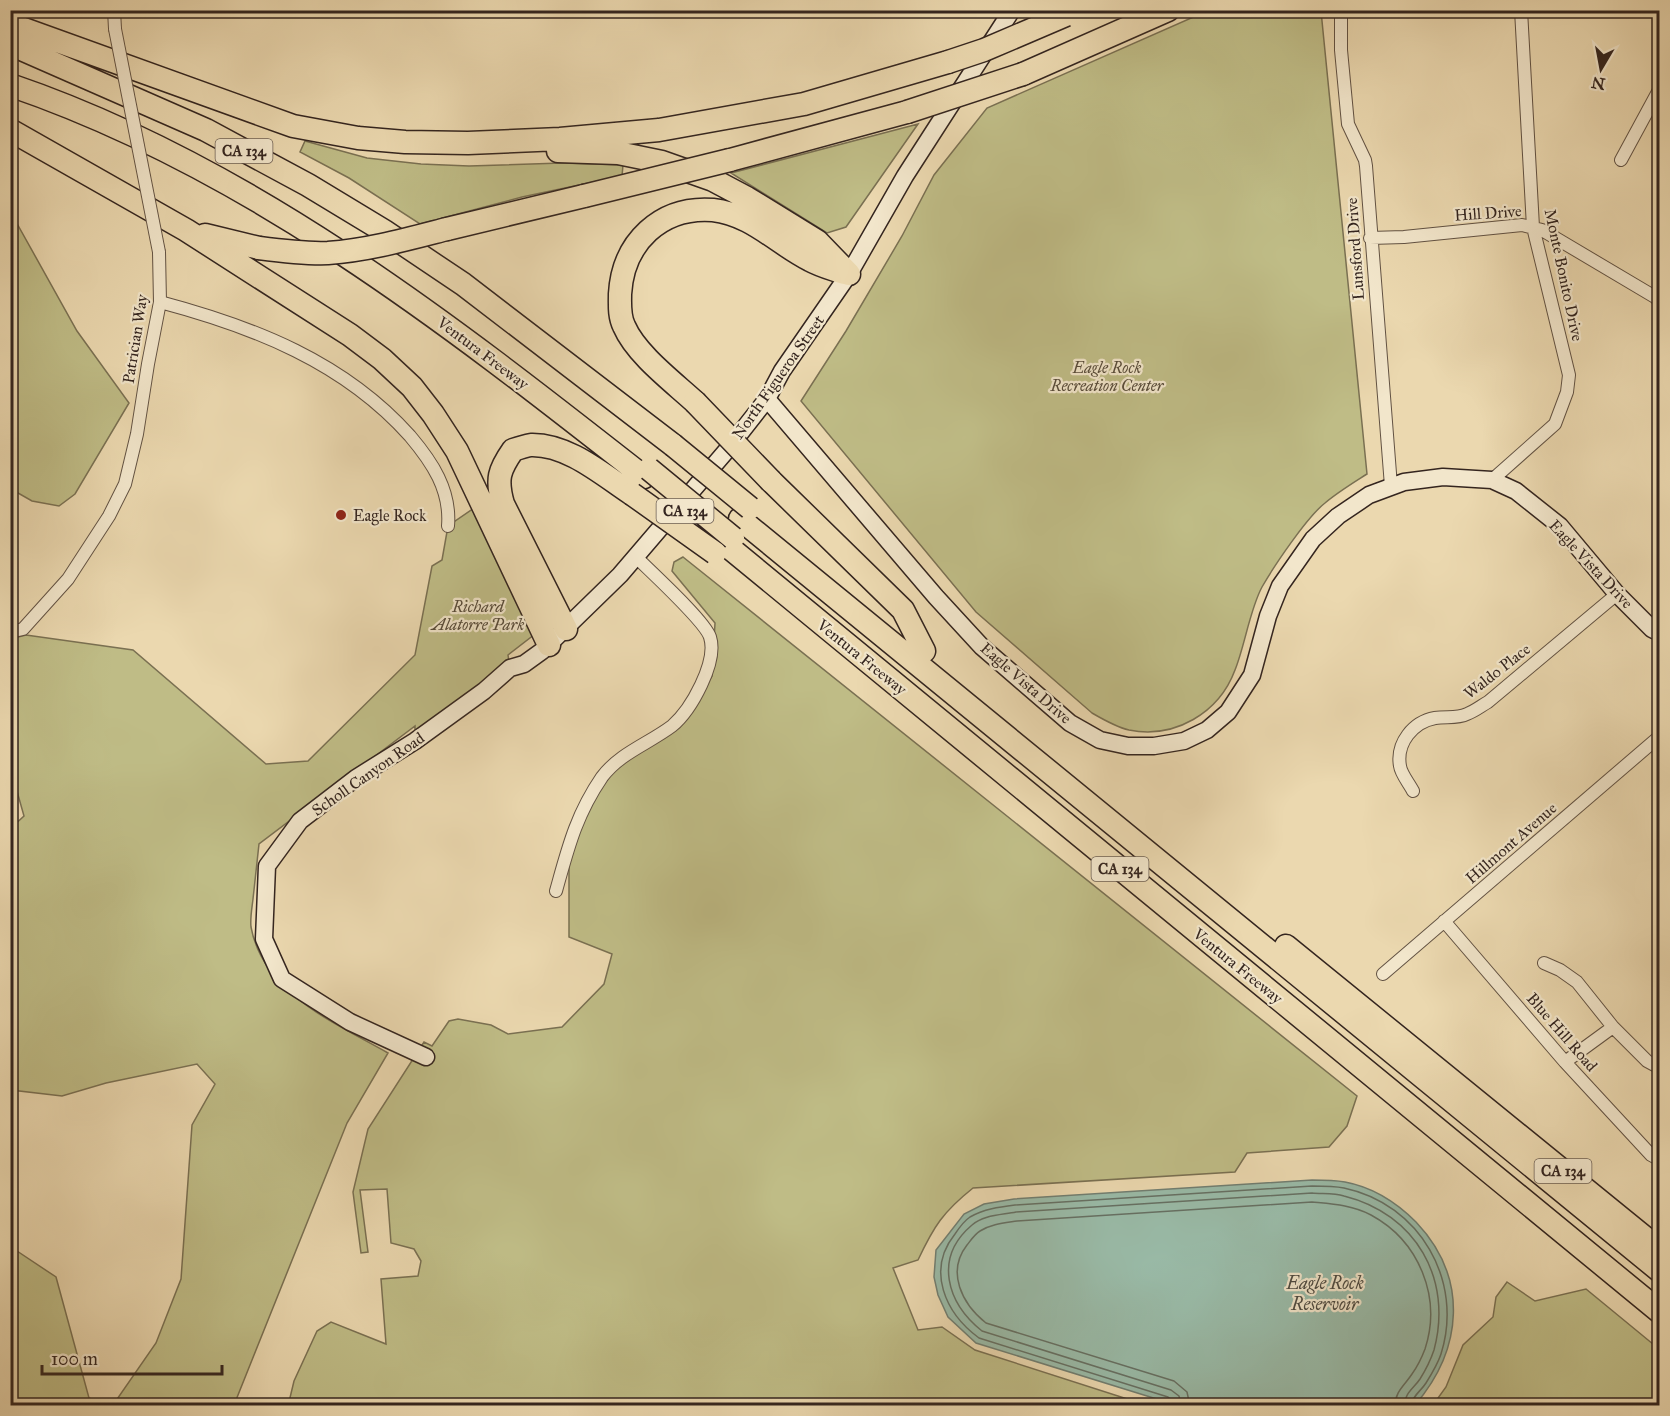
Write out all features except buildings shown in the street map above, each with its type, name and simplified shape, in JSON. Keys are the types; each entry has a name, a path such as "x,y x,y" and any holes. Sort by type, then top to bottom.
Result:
{"highway":[{"path":"186,230 259,248 291,252 327,253 379,246 730,160 907,112 1023,74 1168,10"},
{"path":"358,138 468,143 560,139 659,130 804,104 984,50 1070,13"},
{"path":"10,24 293,126 421,147 482,151 618,153 662,162 712,180 747,198 817,241 849,274"},
{"name":"Ventura Freeway","path":"10,44 216,136 317,191 384,231 463,284 653,468"},
{"name":"Ventura Freeway","path":"10,85 90,115 160,146 226,182 410,299 505,368 653,468 733,532 849,646 1517,1188 1602,1235 1659,1250"},
{"path":"10,130 186,230 350,335 382,359 412,387 457,451 549,645"},
{"path":"849,274 810,260 740,216 714,210 690,211 670,217 649,229 635,244 626,264 621,285 620,307 624,325 638,348 903,610 924,651"},
{"path":"566,629 503,504 499,488 504,462 513,450 530,445 548,447 571,455 653,468 1513,1140"},
{"path":"653,468 733,532 1517,1188"},
{"name":"Ventura Freeway","path":"733,532 924,651 1513,1140 1602,1235 1659,1312"},
{"path":"1602,1235 1659,1271"},
{"path":"1602,1235 1659,1295"}],"street":[{"name":"Patrician Way","path":"10,632 23,629 68,579 110,516 125,484 137,434 160,302 159,252 115,29 114,10"},
{"name":"North Figueroa Street","path":"635,556 727,450 767,399 782,371 849,274 904,176 1012,10"},
{"name":"Monte Bonito Drive","path":"1492,480 1555,424 1567,392 1569,375 1533,227 1521,10"},
{"path":"1655,10 1659,15"},
{"name":"Lunsford Drive","path":"1341,12 1341,50 1348,124 1365,160 1391,486"},
{"path":"1622,160 1659,88"},
{"name":"Hill Drive","path":"1370,238 1404,237 1522,225 1533,227 1542,230 1635,285 1659,302"},
{"path":"160,302 239,327 293,349 328,366 362,390 391,415 422,451 438,475 446,495 449,513 448,526"},
{"name":"Eagle Vista Drive","path":"767,399 936,597 982,647 1070,723 1100,740 1128,746 1154,746 1184,741 1207,730 1228,712 1252,675 1268,616 1281,586 1313,539 1338,516 1369,495 1404,482 1443,477 1492,480 1516,491 1560,526 1617,594 1652,629 1659,633"},
{"path":"556,891 572,834 587,802 603,776 620,758 673,725 702,683 710,661 710,637 701,623 635,556"},
{"name":"Scholl Canyon Road","path":"426,1057 350,1022 282,979 264,939 267,866 300,821 356,778 415,741 484,692 510,668 524,664 549,645 620,575 635,556"},
{"name":"Waldo Place","path":"1413,791 1400,768 1399,754 1404,740 1413,728 1436,717 1456,717 1468,714 1488,702 1617,594"},
{"name":"Hillmont Avenue","path":"1383,974 1659,736"},
{"name":"Blue Hill Road","path":"1444,921 1565,1062 1650,1155 1659,1160"},
{"path":"1544,963 1560,970 1577,982 1613,1028 1647,1061 1659,1068"},
{"path":"1565,1062 1613,1028"}],"green space":[{"name":"Eagle Rock Recreation Center","path":"1207,11 1321,11 1367,474 1335,495 1318,510 1300,530 1274,567 1258,596 1235,670 1218,699 1193,720 1179,726 1146,732 1119,727 1092,713 976,612 801,401 846,331 902,236 934,175 987,108"},
{"path":"918,124 846,227 827,233 731,173"},
{"path":"305,141 367,158 421,164 623,165 622,176 522,197 420,224 349,178 300,152"},
{"path":"10,211 77,331 129,403 75,494 59,506 32,501 11,489"},
{"name":"Richard Alatorre Park","path":"477,506 535,634 508,655 510,668 415,741 415,726 259,844 251,927 258,950 270,970 304,1004 388,1053 347,1123 234,1405 113,1405 156,1343 181,1279 192,1125 215,1084 197,1064 106,1083 62,1096 11,1090 11,828 24,816 15,784 11,783 10,639 26,635 133,650 266,764 308,761 415,655 432,566 442,560 448,526"},
{"path":"683,557 1357,1096 1347,1126 1329,1147 1247,1153 1235,1172 973,1188 940,1220 918,1260 893,1268 918,1330 942,1327 975,1350 1146,1405 288,1406 294,1381 317,1331 331,1322 386,1344 381,1279 418,1276 421,1261 414,1249 391,1243 387,1189 360,1190 368,1252 361,1253 353,1192 368,1129 424,1042 432,1046 449,1021 458,1019 491,1025 508,1034 562,1027 604,984 612,954 569,937 569,860 590,801 611,772 682,722 712,676 715,623 672,571 674,562"},
{"path":"11,1247 56,1277 89,1398 108,1405 11,1405"},
{"path":"1507,1282 1535,1301 1586,1289 1659,1349 1659,1405 1433,1405 1446,1387 1463,1345 1493,1317 1496,1297"}],"water":[{"name":"Eagle Rock Reservoir","path":"1312,1180 1355,1184 1392,1202 1416,1222 1433,1244 1445,1266 1452,1290 1453,1314 1450,1337 1443,1361 1415,1405 1176,1405 976,1343 948,1317 938,1295 934,1277 936,1250 964,1214 984,1204 1014,1199"}],"place":[{"name":"Eagle Rock","path":"341,515"}]}
